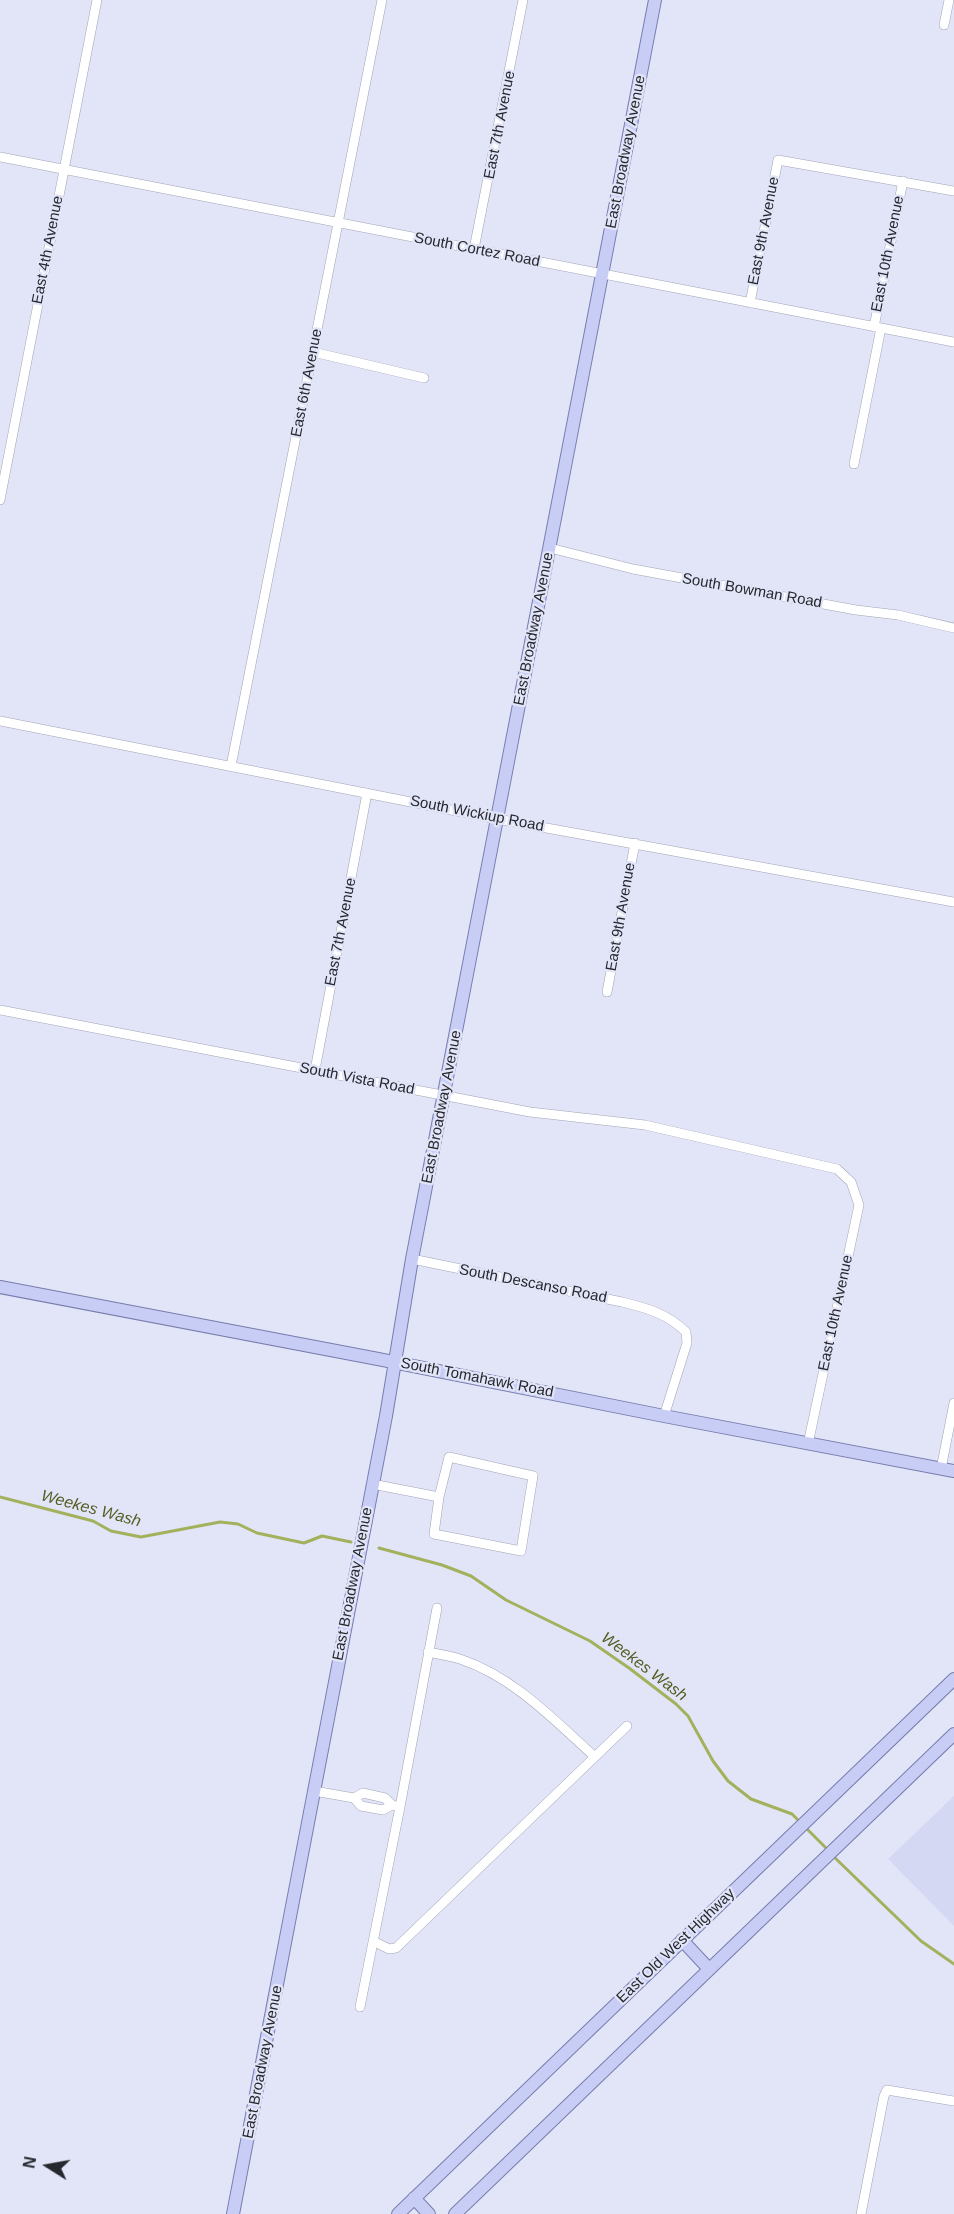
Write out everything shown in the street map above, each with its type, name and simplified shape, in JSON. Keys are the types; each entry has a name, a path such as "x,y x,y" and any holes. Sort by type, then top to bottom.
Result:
{"main road":[{"name":"East Broadway Avenue","path":"233,2214 396,1362 412,1259 655,0"},
{"name":"South Tomahawk Road","path":"0,1287 954,1472"},
{"name":"East Old West Highway","path":"398,2214 954,1679"},
{"path":"455,2214 954,1734"},
{"path":"682,1941 709,1969"},
{"path":"414,2198 429,2214"}],"street":[{"name":"East 4th Avenue","path":"0,500 96,0"},
{"name":"East 6th Avenue","path":"231,766 382,0"},
{"name":"East 7th Avenue","path":"474,249 523,0"},
{"path":"944,25 949,0"},
{"name":"South Cortez Road","path":"0,157 954,342"},
{"name":"East 9th Avenue","path":"750,303 778,160 903,181"},
{"path":"903,181 954,191"},
{"name":"East 10th Avenue","path":"854,464 903,181"},
{"path":"313,352 424,378"},
{"name":"South Bowman Road","path":"550,548 633,569 845,608 898,615 954,628"},
{"name":"South Wickiup Road","path":"0,721 497,819 954,902"},
{"name":"East 7th Avenue","path":"315,1071 367,793"},
{"name":"East 9th Avenue","path":"607,992 635,843"},
{"name":"South Vista Road","path":"0,1010 530,1112 645,1125 837,1169 851,1182"},
{"name":"East 10th Avenue","path":"808,1444 859,1205 851,1182"},
{"name":"South Descanso Road","path":"412,1259 653,1310 679,1324 686,1332 687,1343 664,1416"},
{"path":"941,1469 954,1403"},
{"path":"449,1457 532,1476 521,1551 434,1534 439,1497 449,1457"},
{"path":"372,1484 439,1497"},
{"path":"360,2007 396,1806 436,1608"},
{"path":"428,1652 460,1659 518,1689 595,1757"},
{"path":"373,1941 389,1949 396,1948 627,1726"},
{"path":"314,1791 354,1798 361,1806 382,1810 396,1806"},
{"path":"861,2214 887,2090 954,2101"}],"shaded area":[{"path":"954,1796 954,1926 888,1859"}],"waterway":[{"name":"Weekes Wash","path":"0,1497 93,1521 111,1531 141,1537 220,1522 238,1524 257,1533 304,1543 322,1536 351,1542"},
{"name":"Weekes Wash","path":"379,1548 442,1565 471,1576 506,1600 590,1641 629,1668 688,1716 713,1761 728,1781 751,1799 792,1814 800,1822"},
{"name":"Weekes Wash","path":"805,1827 828,1850"},
{"name":"Weekes Wash","path":"832,1855 921,1941 954,1964"}]}
